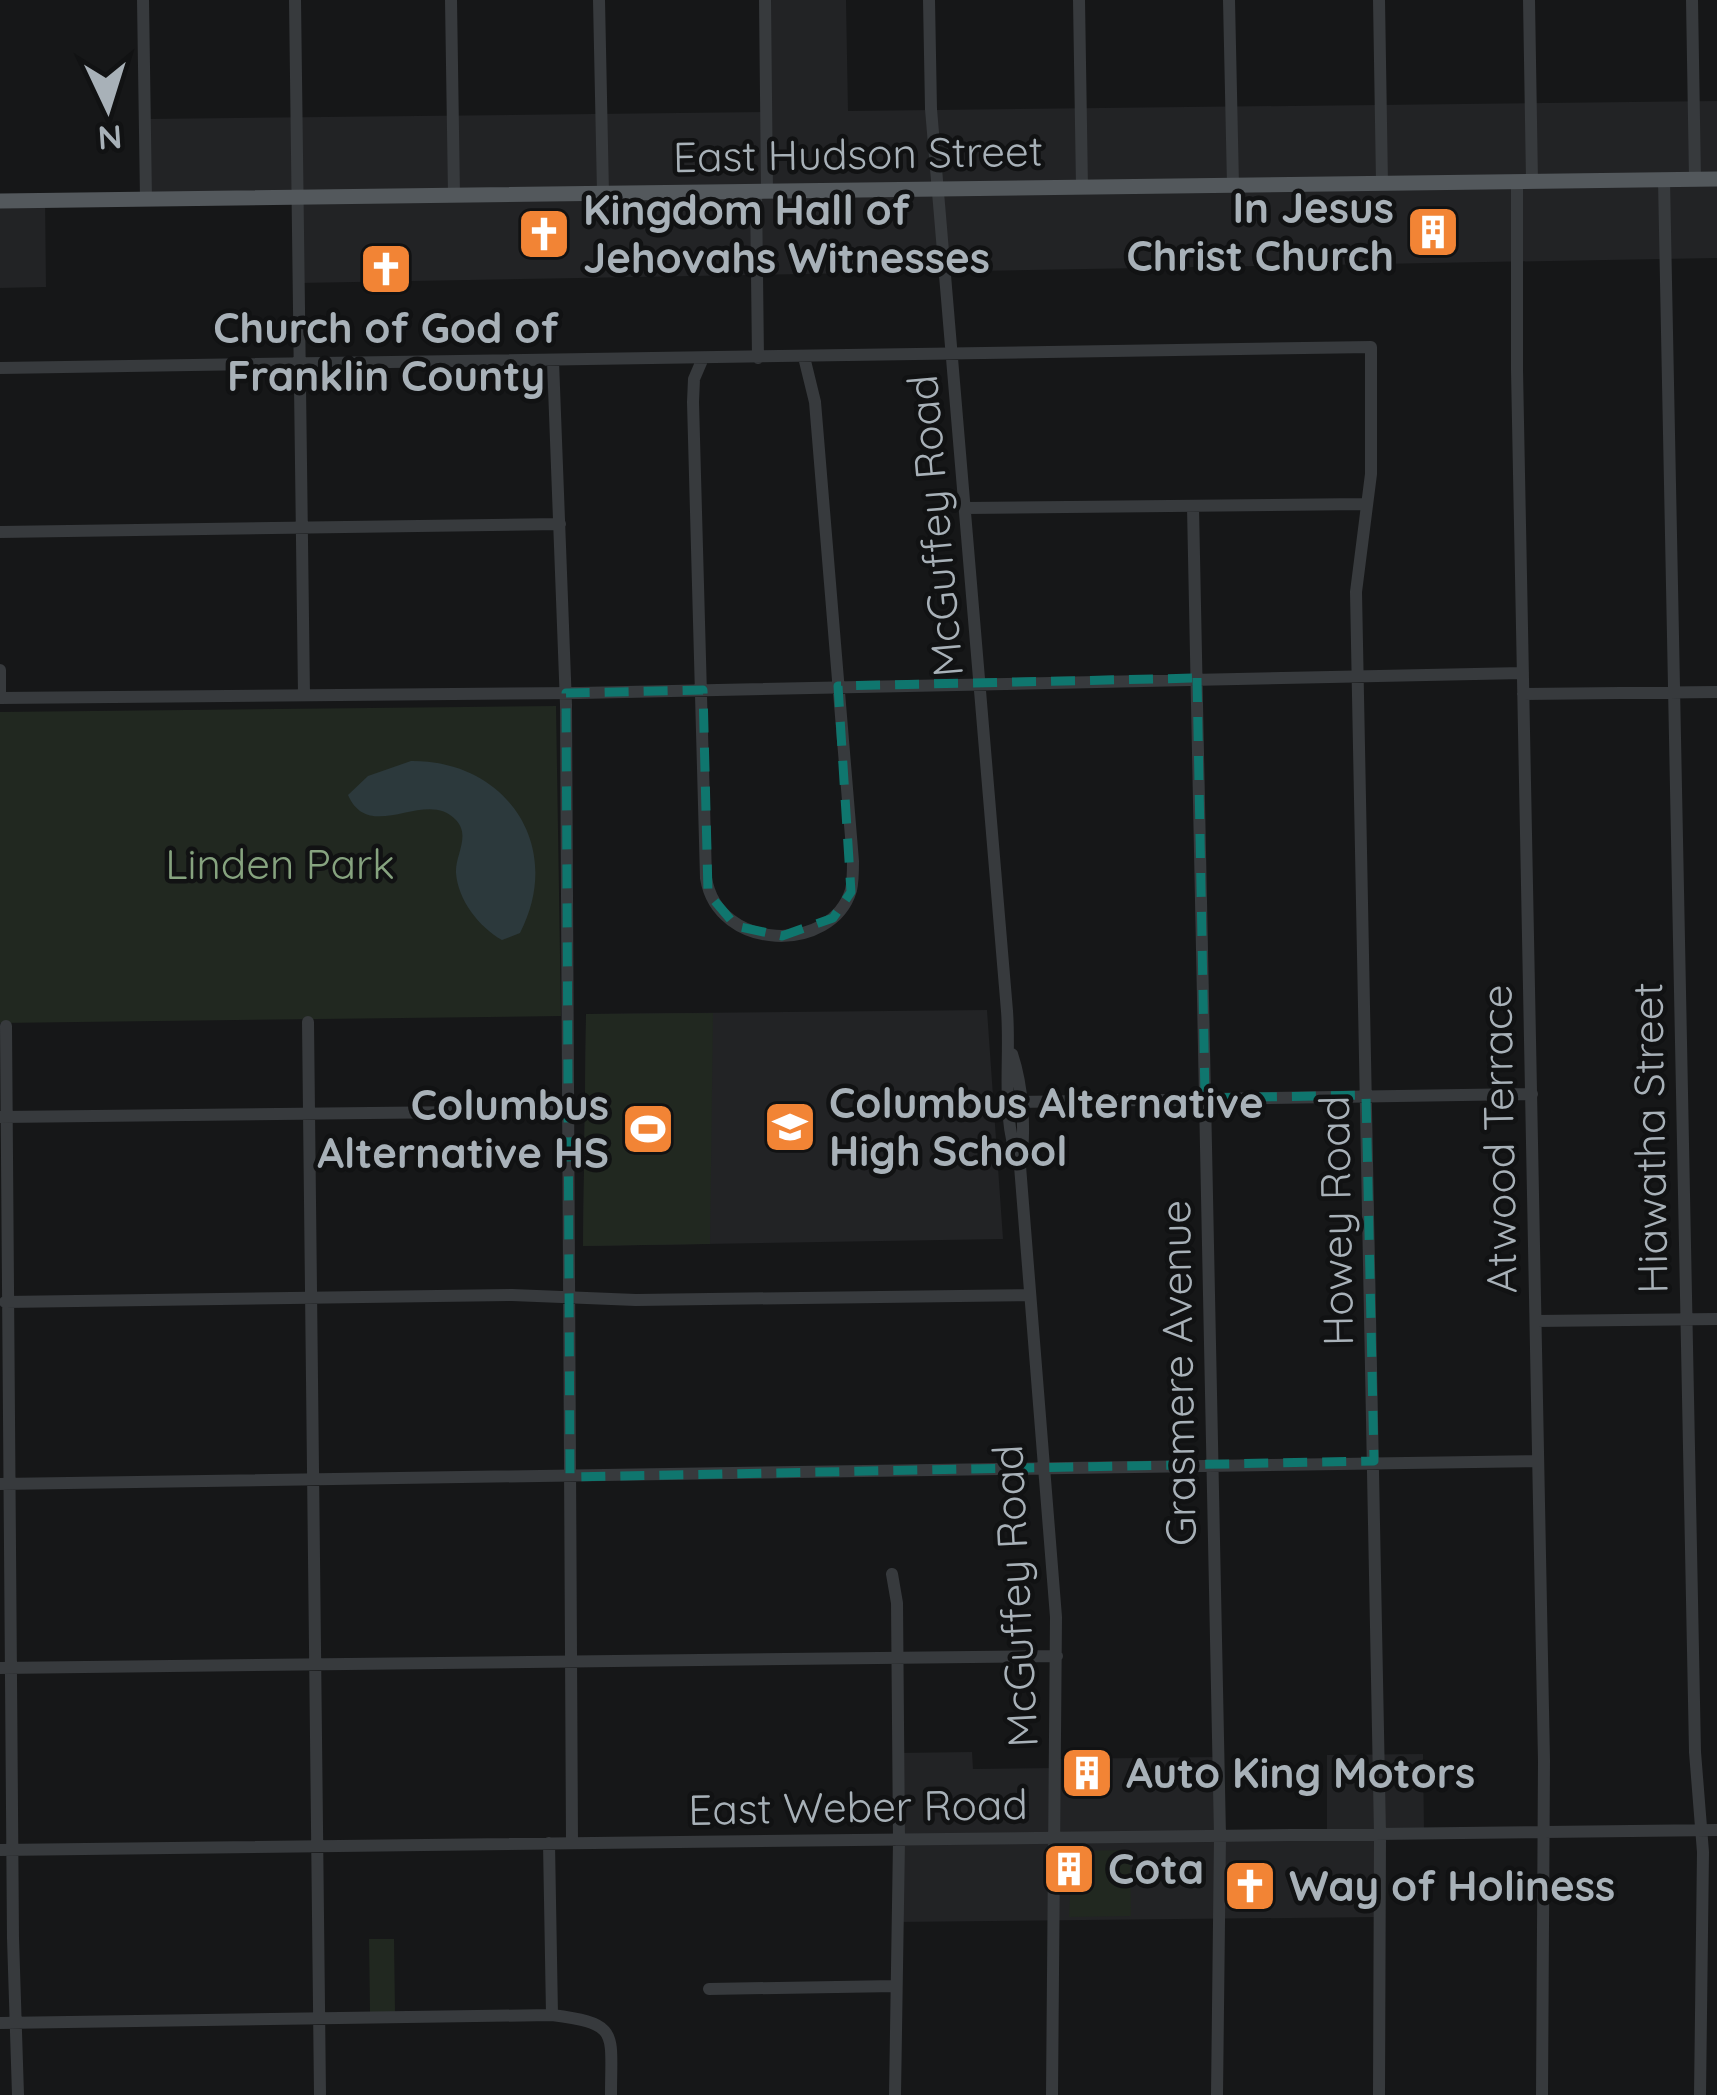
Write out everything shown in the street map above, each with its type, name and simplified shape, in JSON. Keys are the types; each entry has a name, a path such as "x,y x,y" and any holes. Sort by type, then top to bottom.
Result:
{"main road":[{"name":"East Hudson Street","path":"0,201 1717,179"}],"street":[{"path":"143,0 146,199"},
{"path":"295,0 304,695"},
{"path":"451,0 454,195"},
{"path":"599,0 602,193"},
{"path":"758,358 764,0"},
{"name":"McGuffey Road","path":"929,0 931,109 1010,1048 1017,1069 1014,1102 1058,1656 1052,2095"},
{"path":"1078,0 1082,187"},
{"path":"1229,0 1233,185"},
{"path":"1379,0 1382,183"},
{"name":"Atwood Terrace","path":"1529,0 1523,694 1545,1832 1542,2095"},
{"path":"1692,0 1695,179"},
{"name":"Hiawatha Street","path":"1664,179 1703,1852 1700,2095"},
{"name":"Howey Road","path":"954,354 1370,347 1371,474 1356,592 1380,1834 1378,2095"},
{"path":"0,368 954,354"},
{"path":"703,358 694,380 693,402 706,878 714,907 736,926 765,934 809,931 833,918 850,892 853,861 815,403 804,357"},
{"path":"553,361 566,693 572,1843"},
{"path":"966,508 1364,505"},
{"name":"Grasmere Avenue","path":"1193,507 1220,1835 1217,2095"},
{"path":"0,532 560,524"},
{"path":"0,670 0,698 566,693 1523,673"},
{"path":"1523,694 1717,692"},
{"path":"308,1022 320,2095"},
{"path":"6,1027 7,2023 18,2095"},
{"path":"1014,1102 1532,1094"},
{"path":"3,1117 569,1111"},
{"path":"4,1302 1029,1295"},
{"path":"1536,1321 1717,1319"},
{"path":"4,1484 1538,1461"},
{"path":"892,1574 897,1603 895,2095"},
{"path":"5,1668 1058,1656"},
{"name":"East Weber Road","path":"6,1849 1717,1830"},
{"path":"549,1843 552,2015"},
{"path":"709,1989 896,1987"},
{"path":"7,2023 552,2015 592,2020 603,2027 611,2051 611,2095"}],"highlighted area":[{"path":"1197,678 1205,1098 1366,1095 1374,1461 570,1477 566,693 703,690 708,893 736,926 782,936 833,918 851,892 838,686"}],"shaded area":[{"path":"764,0 846,0 848,111 1717,101 1717,258 299,283 300,197 147,200 146,119 765,112"},
{"path":"45,193 46,287 0,288 0,197"},
{"path":"411,761 474,775 499,792 518,814 530,840 535,869 532,901 520,933 502,940 465,903 456,873 462,839 456,820 430,809 370,815 358,809 348,795 368,776"},
{"name":"Columbus Alternative High School","path":"987,1010 1003,1239 583,1246 586,1014"},
{"path":"972,1752 973,1769 1055,1768 1056,1759 1219,1757 1220,1834 1327,1834 1327,1755 1423,1754 1424,1831 1379,1832 1380,1917 896,1922 895,1753"}],"green space":[{"name":"Linden Park","path":"556,706 561,1016 0,1023 0,712"},
{"name":"Columbus Alternative HS","path":"713,1013 710,1244 583,1246 586,1014"},
{"path":"1130,1850 1131,1916 1069,1917 1072,1851"},
{"path":"369,1939 394,1939 395,2012 370,2012"}],"place":[{"name":"In Jesus Christ Church","path":"1433,232"},
{"name":"Kingdom Hall of Jehovahs Witnesses","path":"544,234"},
{"name":"Church of God of Franklin County","path":"386,269"},
{"name":"Columbus Alternative High School","path":"790,1127"},
{"name":"Columbus Alternative HS","path":"648,1129"},
{"name":"Auto King Motors","path":"1087,1773"},
{"name":"Cota","path":"1069,1869"},
{"name":"Way of Holiness","path":"1250,1886"}]}
